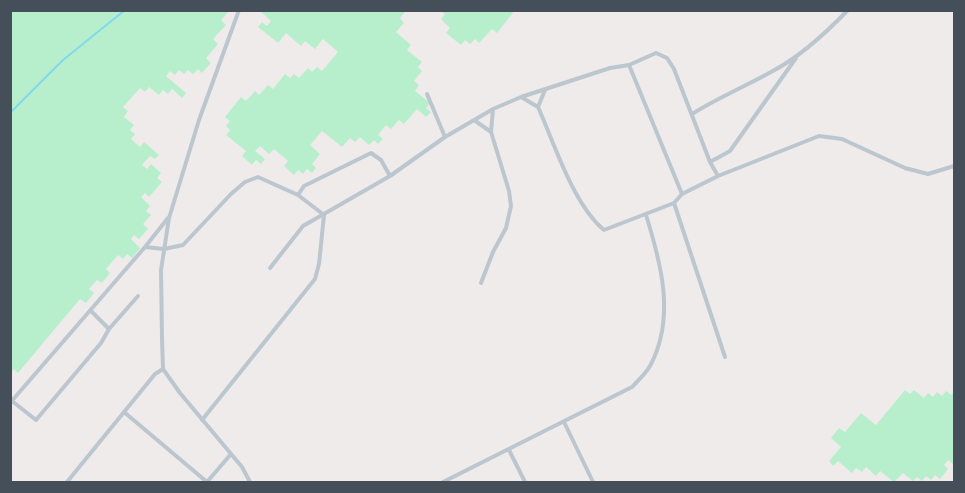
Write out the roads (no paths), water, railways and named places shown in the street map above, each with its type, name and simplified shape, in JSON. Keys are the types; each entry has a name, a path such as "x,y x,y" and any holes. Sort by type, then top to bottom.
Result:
{"lane":[{"path":"239,10 199,120 169,218 161,270 163,369 242,467 250,483"},
{"path":"692,114 798,55 848,10"},
{"path":"270,268 303,226 390,176 445,137 493,109 521,97 610,68 630,65 656,53 667,58 674,69 710,162 718,176"},
{"path":"710,162 730,151 798,55"},
{"path":"630,65 682,194"},
{"path":"538,107 545,90"},
{"path":"427,94 445,137"},
{"path":"521,97 538,107 578,197 592,220 604,230 674,203 682,194 718,176 819,136 843,139 905,168 928,174 953,168"},
{"path":"481,283 493,252 506,228 511,206 509,191 491,132 493,109"},
{"path":"474,120 491,132"},
{"path":"298,195 304,186 371,153 381,160 390,176"},
{"path":"145,247 164,249 183,245 245,182 258,177 298,195 324,215"},
{"path":"674,203 725,357"},
{"path":"202,420 315,279 319,264 324,215"},
{"path":"443,483 632,387 650,367 660,338 665,303 660,258 646,215"},
{"path":"138,296 36,420 11,402 169,218"},
{"path":"91,311 109,329"},
{"path":"67,483 155,374 163,369"},
{"path":"124,412 207,482 231,454"},
{"path":"564,422 593,483"},
{"path":"509,450 525,483"}],"waterway":[{"path":"10,113 63,60 125,10"}]}
